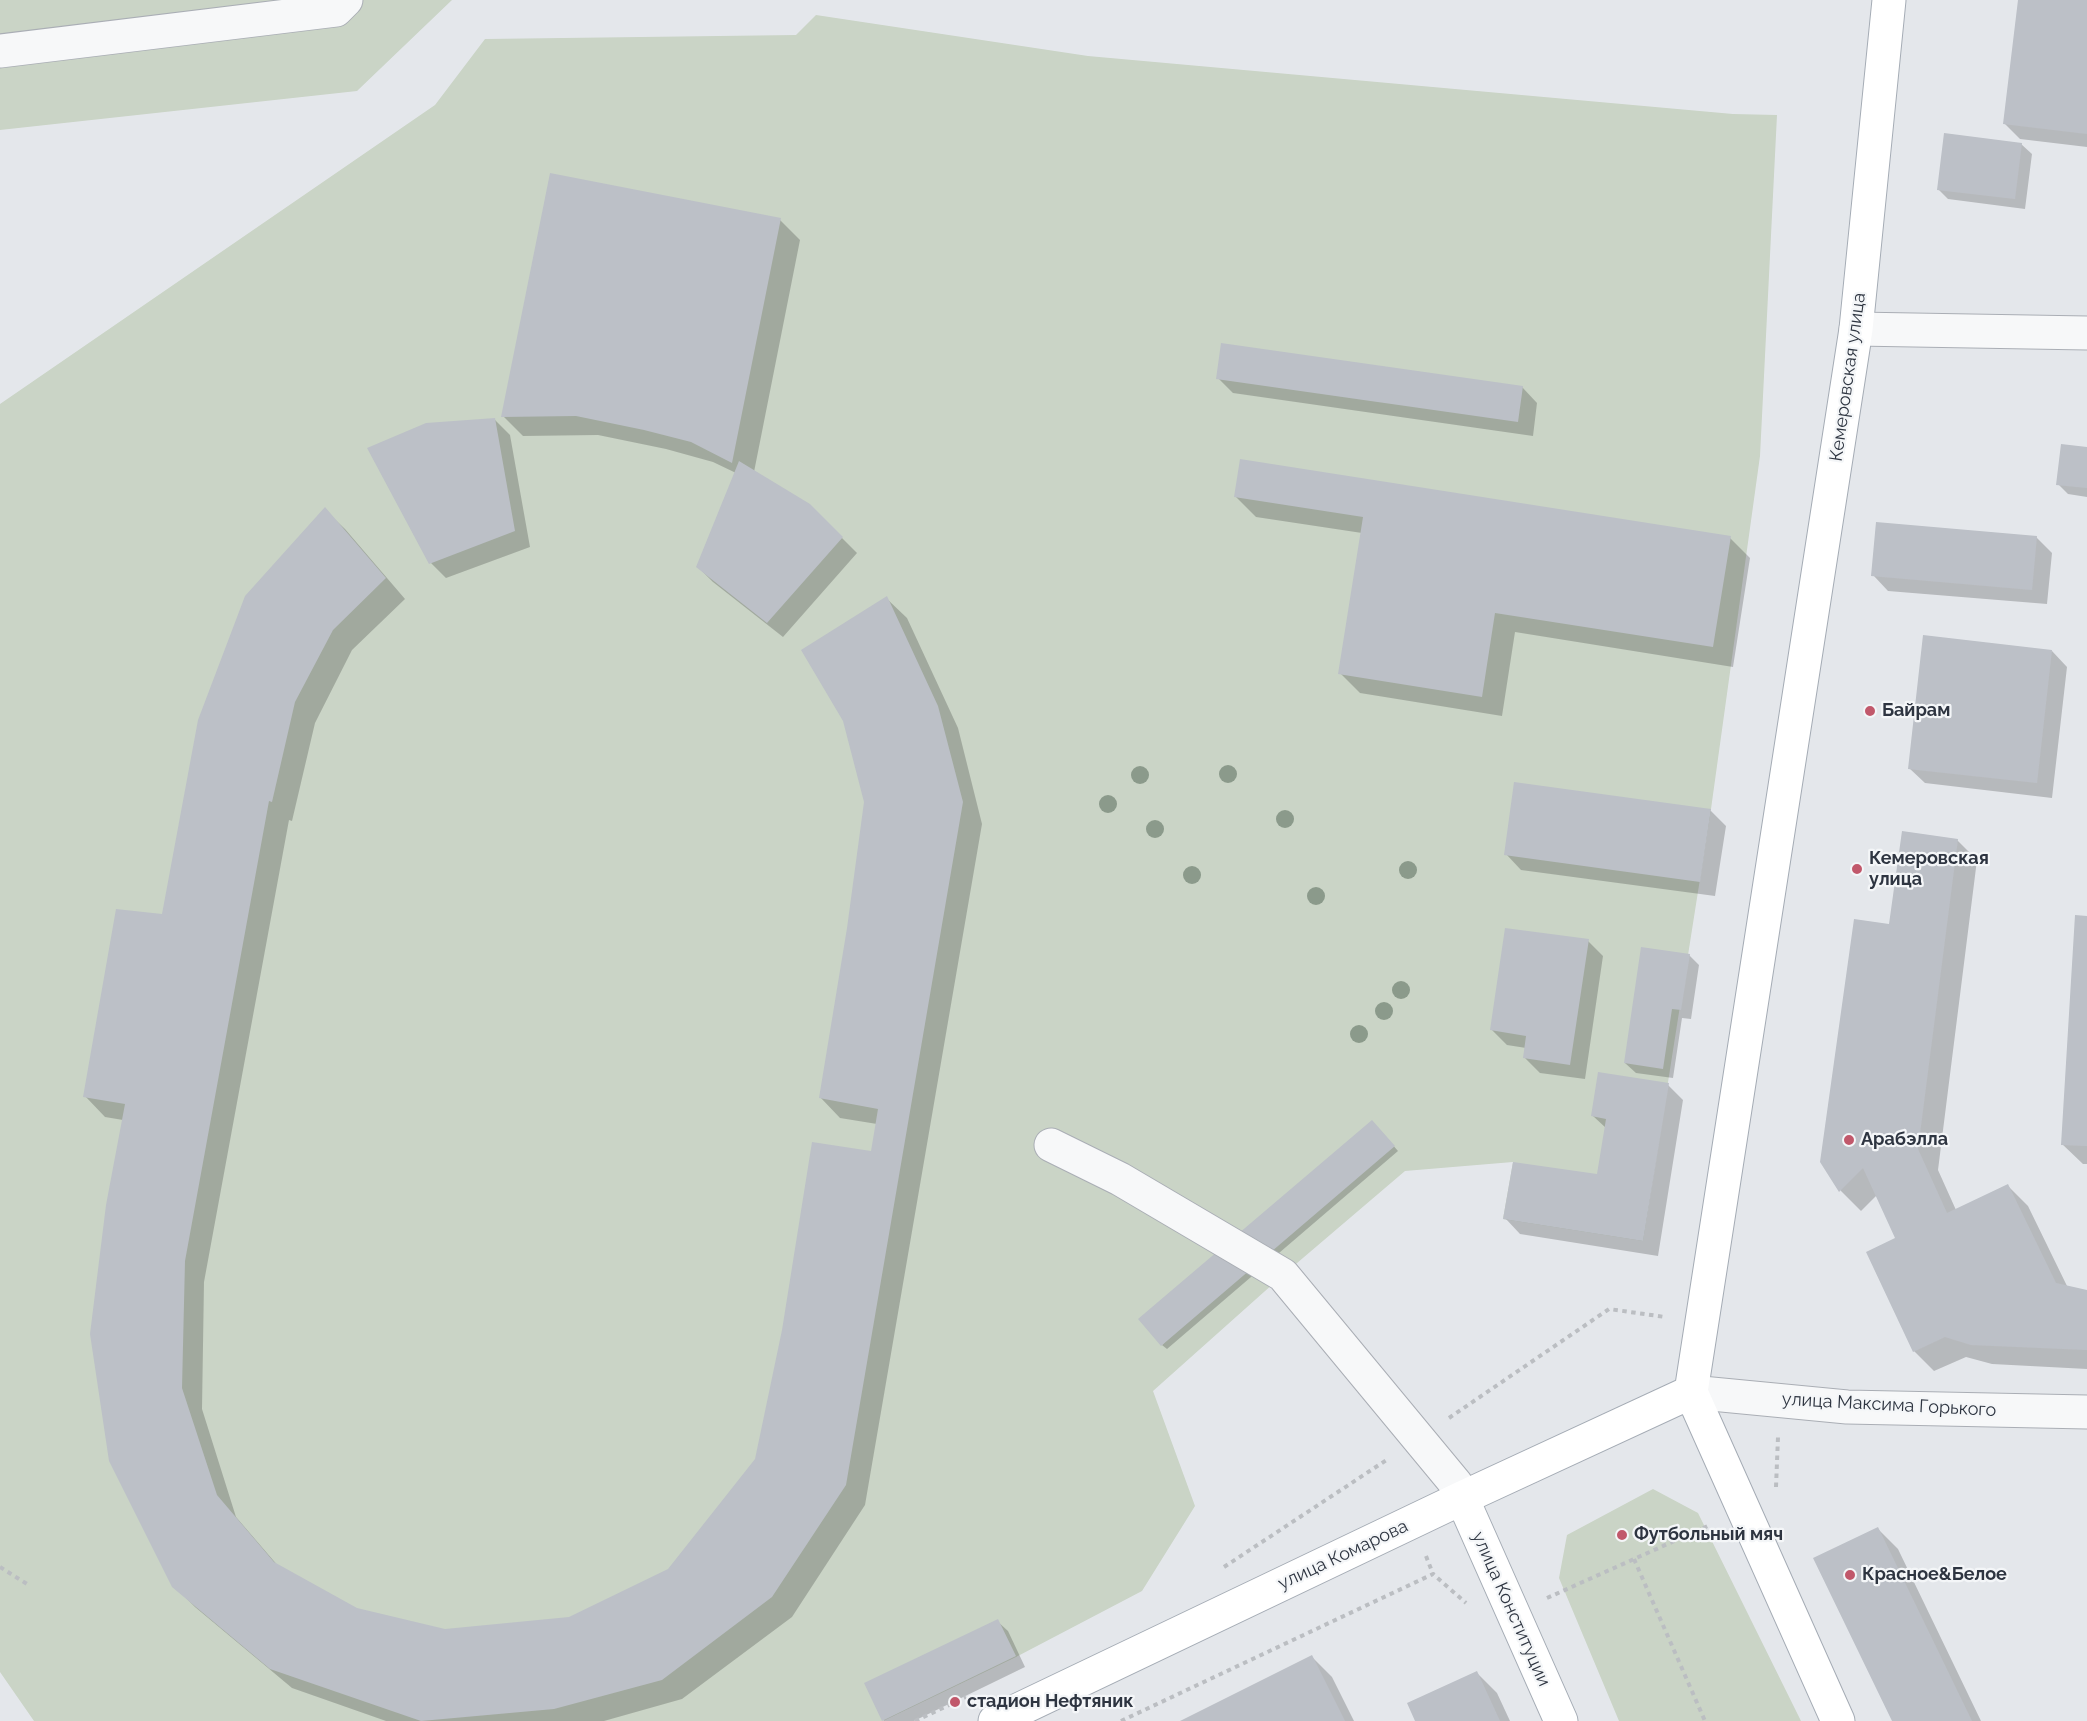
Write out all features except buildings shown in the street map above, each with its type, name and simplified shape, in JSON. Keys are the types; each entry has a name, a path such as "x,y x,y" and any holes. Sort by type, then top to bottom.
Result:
{"main road":[{"name":"Кемеровская улица","path":"1692,1392 1856,329 1889,0"},
{"name":"улица Комарова","path":"995,1721 1462,1497 1692,1392"},
{"path":"1692,1392 1838,1721"},
{"name":"улица Конституции","path":"1462,1497 1561,1721"}],"street":[{"path":"0,51 336,10 346,0"},
{"path":"1856,329 2087,333"},
{"path":"1051,1145 1120,1179 1283,1275 1456,1484 1462,1497"},
{"name":"улица Максима Горького","path":"1692,1392 1847,1407 2087,1412"}],"path":[{"path":"1215,1573 1419,1439 1609,1309 1668,1317"},
{"path":"1538,1602 1716,1522"},
{"path":"1634,1559 1705,1721"},
{"path":"0,1567 27,1584"},
{"path":"1121,1721 1433,1574 1473,1609"},
{"path":"915,1721 974,1693"}],"green space":[{"path":"0,0 452,0 357,91 0,130"},
{"path":"816,15 1088,56 1733,114 1777,115 1760,456 1711,809 1643,1241 1503,1219 1513,1162 1405,1171 1283,1275 1153,1391 1195,1506 1142,1591 1016,1657 883,1721 34,1721 0,1672 0,404 435,105 485,39 796,35"},
{"path":"1653,1489 1698,1513 1801,1721 1619,1721 1559,1578 1567,1535"}],"place":[{"name":"Байрам","path":"1870,711"},
{"name":"Кемеровская улица","path":"1857,869"},
{"name":"Арабэлла","path":"1849,1140"},
{"name":"Футбольный мяч","path":"1622,1535"},
{"name":"Красное&Белое","path":"1850,1575"},
{"name":"стадион Нефтяник","path":"955,1702"}]}
